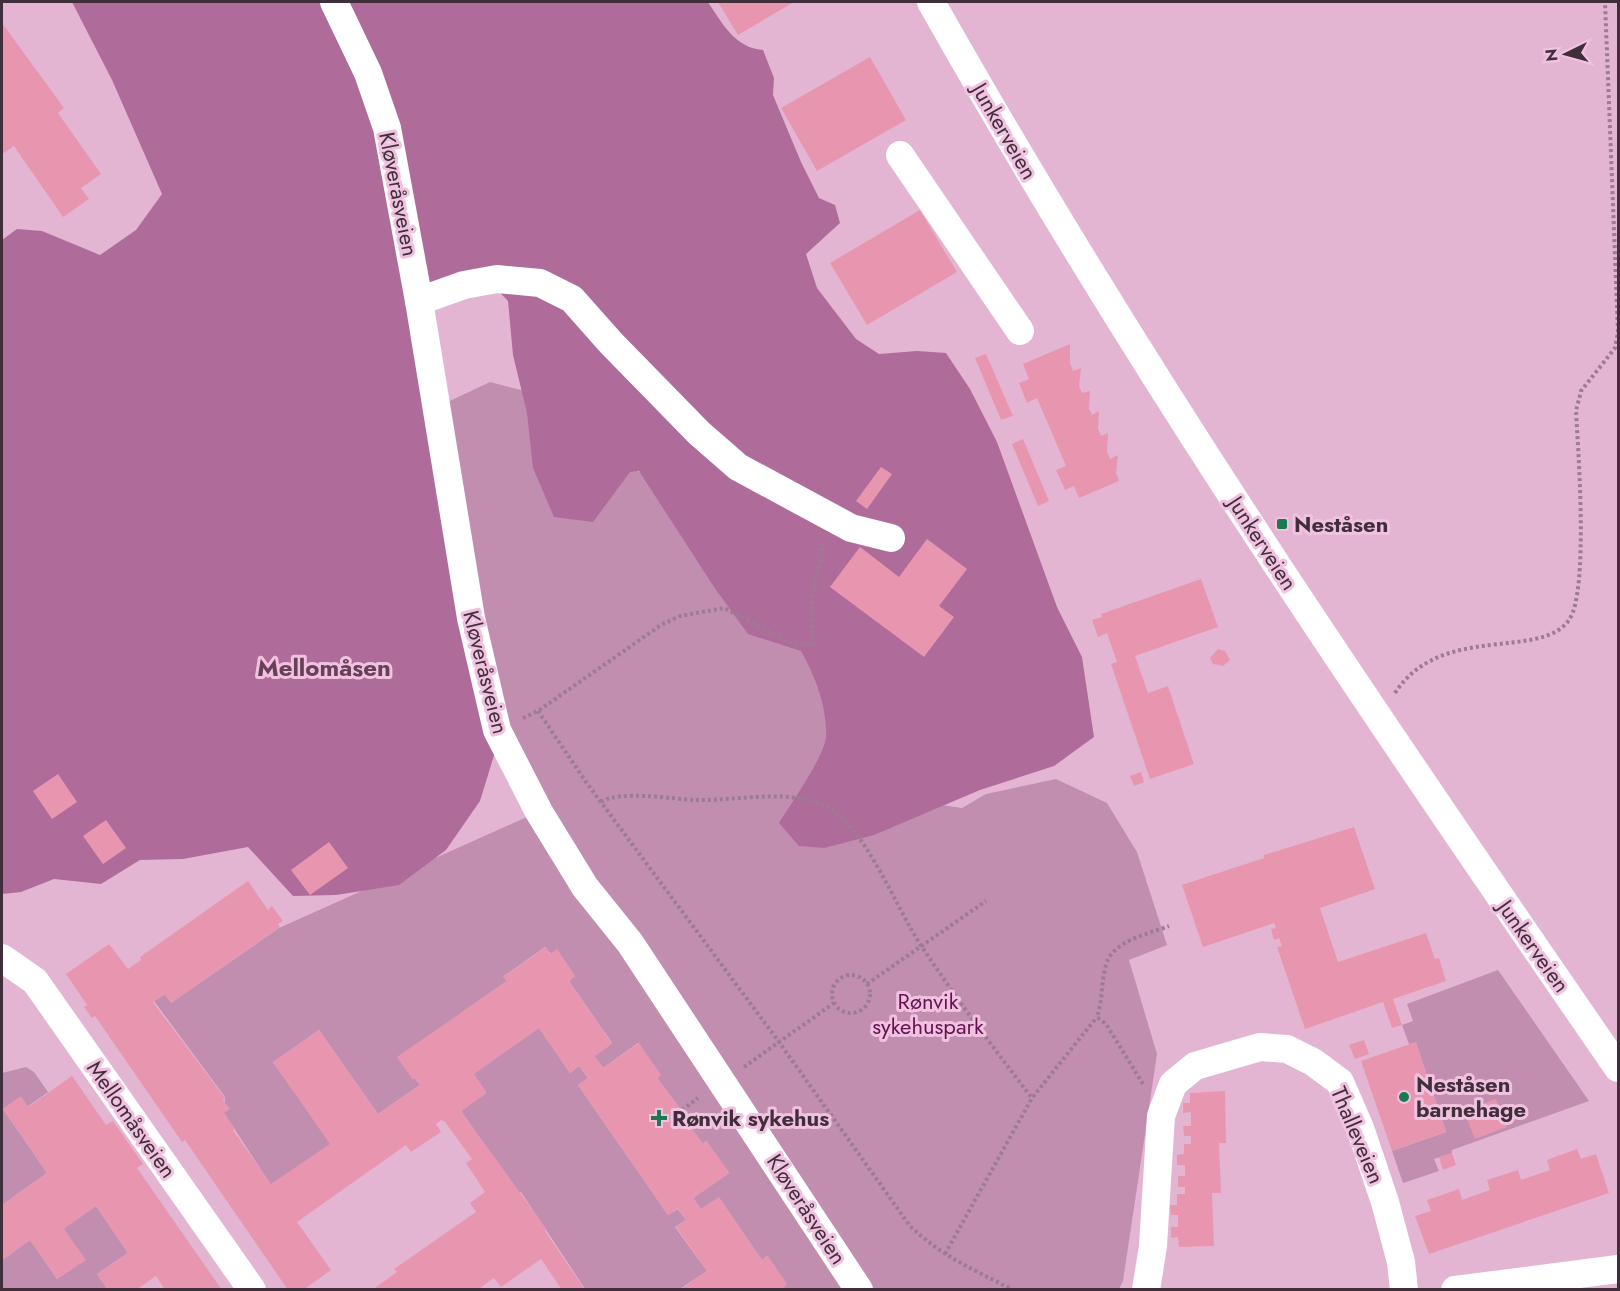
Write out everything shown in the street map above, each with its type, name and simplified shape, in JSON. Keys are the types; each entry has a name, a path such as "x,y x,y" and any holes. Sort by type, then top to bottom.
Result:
{"street":[{"name":"Kløveråsveien","path":"334,2 368,73 387,128 419,301 471,618 497,730 539,812 585,887 630,943 859,1290"},
{"name":"Junkerveien","path":"932,2 1013,147 1237,504 1373,713 1618,1068"},
{"path":"900,156 1020,331"},
{"path":"419,301 464,285 497,279 540,283 572,299 611,343 699,433 738,467 851,528 891,538"},
{"name":"Mellomåsveien","path":"2,963 35,981 252,1290"},
{"name":"Thalleveien","path":"1146,1290 1154,1246 1161,1116 1173,1084 1195,1066 1260,1047 1287,1049 1322,1069 1340,1083 1360,1127 1385,1202 1401,1262 1404,1290"},
{"path":"1455,1290 1618,1269"}],"path":[{"path":"1388,701 1404,679 1433,658 1458,649 1532,638 1555,632 1570,619 1580,580 1576,411 1581,391 1616,348 1618,332 1605,2"},
{"path":"497,730 538,711 635,642 680,616 724,608 795,645 814,644 810,616 813,588 822,562 821,540"},
{"path":"538,711 601,802 779,1042 892,1205 910,1226 945,1254 966,1268 1013,1290"},
{"path":"601,802 615,796 698,800 785,797 806,799 824,805 854,829 920,945 1032,1098"},
{"path":"867,984 986,901"},
{"path":"945,1254 1032,1098 1097,1017 1102,1004 1106,965 1112,952 1126,942 1168,926"},
{"path":"850,975 863,979 867,984 870,996 860,1011 849,1013 834,1003 832,991 838,979 850,975"},
{"path":"757,1059 834,1003"},
{"path":"1097,1017 1106,1024 1131,1062 1161,1116"}],"green space":[{"name":"Rønvik sykehuspark","path":"490,382 525,391 635,470 682,495 928,803 962,808 986,794 1056,779 1107,803 1137,852 1167,945 1129,960 1157,1054 1123,1281 1119,1289 781,1289 767,1256 762,1260 719,1198 701,1209 693,1198 729,1173 706,1141 703,1144 687,1122 689,1120 657,1078 660,1075 638,1043 603,1068 594,1056 612,1043 569,981 575,976 557,950 551,954 545,947 504,976 507,981 398,1057 420,1085 378,1114 319,1030 273,1062 331,1144 271,1185 224,1113 225,1097 154,1001 165,994 171,1003 279,928 538,812 497,730 435,408"},
{"path":"1498,970 1589,1101 1452,1150 1452,1153 1434,1159 1439,1171 1403,1183 1392,1151 1446,1132 1416,1043 1409,1044 1402,1025 1413,1021 1407,1004"},
{"path":"539,1028 570,1073 579,1066 588,1078 578,1085 668,1215 678,1209 686,1220 675,1227 707,1271 680,1289 585,1289 521,1192 518,1194 461,1111 486,1093 473,1074"},
{"path":"26,1067 34,1072 48,1092 27,1107 20,1097 3,1109 47,1173 2,1205 2,1073"},
{"path":"96,1206 128,1253 97,1274 108,1290 2,1289 2,1255 4,1259 30,1240 57,1279 85,1260 63,1228"}],"shaded area":[{"path":"72,2 708,2 730,33 745,45 763,50 774,78 773,95 801,162 819,198 835,205 840,223 806,254 817,288 856,339 879,354 917,351 946,353 970,389 997,442 1057,607 1082,657 1094,737 1054,766 980,790 874,835 824,848 799,846 779,823 814,767 826,736 819,692 801,651 748,634 714,587 639,471 630,472 593,522 554,517 533,468 527,413 513,355 508,301 489,281 418,288 499,739 480,801 446,850 399,885 336,895 293,896 248,847 183,859 140,860 101,884 54,879 21,892 2,894 2,240 17,229 42,231 100,255 136,230 162,194 112,80"}],"building":[{"path":"718,2 794,2 738,35"},
{"path":"2,23 64,108 58,113 101,174 81,188 89,199 63,217 14,146 2,154"},
{"path":"870,57 906,120 817,171 781,108"},
{"path":"920,210 957,272 867,325 830,263"},
{"path":"1070,344 1070,363 1073,371 1081,368 1079,386 1082,393 1090,391 1089,408 1092,415 1099,411 1098,429 1101,436 1108,433 1107,451 1110,459 1118,455 1116,473 1119,481 1079,498 1074,486 1065,490 1056,470 1066,466 1037,398 1027,403 1019,383 1029,379 1023,364"},
{"path":"986,354 1013,416 1001,420 975,358"},
{"path":"1023,439 1049,501 1038,506 1012,444"},
{"path":"881,467 892,474 867,509 856,501"},
{"path":"927,539 967,569 939,606 954,617 924,657 830,587 860,547 899,577"},
{"path":"1201,579 1218,627 1135,656 1148,693 1168,686 1194,764 1150,779 1111,664 1117,662 1107,633 1098,637 1092,620 1102,617 1101,614"},
{"path":"1218,649 1225,651 1230,660 1223,666 1213,664 1210,658"},
{"path":"1141,772 1144,782 1134,786 1130,776"},
{"path":"58,774 77,802 52,819 33,791"},
{"path":"106,820 126,848 103,864 83,836"},
{"path":"1354,827 1375,889 1320,908 1338,962 1426,933 1435,959 1439,958 1446,981 1393,999 1402,1025 1392,1028 1383,1002 1305,1029 1277,947 1282,946 1279,938 1274,940 1271,929 1276,928 1274,923 1203,947 1182,885 1264,858 1264,855"},
{"path":"329,842 348,868 310,895 291,870"},
{"path":"248,881 268,910 272,906 283,921 278,924 280,927 171,1003 165,994 153,1002 225,1098 223,1100 230,1109 224,1113 235,1129 233,1130 271,1184 330,1144 273,1062 319,1030 378,1114 420,1085 415,1078 413,1080 397,1057 507,981 503,977 546,947 550,954 557,949 575,976 569,981 612,1044 595,1056 603,1068 639,1043 661,1075 657,1078 689,1120 687,1122 703,1144 707,1141 729,1173 693,1198 701,1209 719,1197 762,1260 768,1256 787,1284 782,1290 680,1290 707,1271 676,1227 686,1220 678,1208 668,1215 578,1085 588,1078 579,1066 570,1073 539,1028 474,1074 487,1093 461,1111 547,1230 545,1231 585,1290 562,1290 541,1259 501,1287 494,1278 477,1290 372,1290 397,1272 394,1269 476,1212 470,1203 485,1192 466,1163 472,1159 445,1122 441,1120 436,1124 441,1132 411,1152 406,1145 297,1222 331,1270 303,1290 288,1290 185,1140 182,1142 95,1016 92,1018 84,1007 87,1005 66,974 109,944 128,969 141,960 140,957"},
{"path":"1364,1040 1369,1054 1355,1059 1349,1045"},
{"path":"1416,1042 1446,1132 1392,1151 1361,1061"},
{"path":"72,1076 106,1125 113,1121 143,1164 137,1168 222,1290 165,1290 156,1276 136,1290 108,1290 97,1274 128,1253 96,1206 64,1229 86,1260 57,1279 30,1240 4,1259 2,1255 2,1205 47,1173 3,1109 21,1096 28,1107"},
{"path":"1225,1091 1226,1143 1219,1143 1221,1193 1212,1193 1214,1246 1179,1247 1178,1237 1171,1238 1171,1227 1178,1227 1178,1215 1171,1215 1170,1205 1177,1205 1177,1194 1185,1194 1185,1187 1178,1187 1178,1176 1185,1176 1185,1165 1177,1165 1177,1155 1184,1154 1184,1144 1191,1144 1191,1136 1184,1136 1183,1126 1191,1126 1191,1112 1183,1113 1183,1103 1190,1103 1190,1093"},
{"path":"1496,1099 1507,1127 1475,1139 1464,1111"},
{"path":"1577,1149 1581,1159 1596,1154 1609,1193 1429,1254 1415,1216 1431,1211 1427,1200 1459,1189 1462,1200 1490,1190 1487,1180 1518,1170 1521,1180 1550,1170 1547,1160"},
{"path":"1452,1153 1456,1165 1443,1170 1439,1157"}],"place":[{"name":"Neståsen","path":"1282,524"},
{"name":"Neståsen barnehage","path":"1404,1097"},
{"name":"Rønvik sykehus","path":"659,1118"}],"district":[{"name":"Mellomåsen","path":"324,667"}]}
